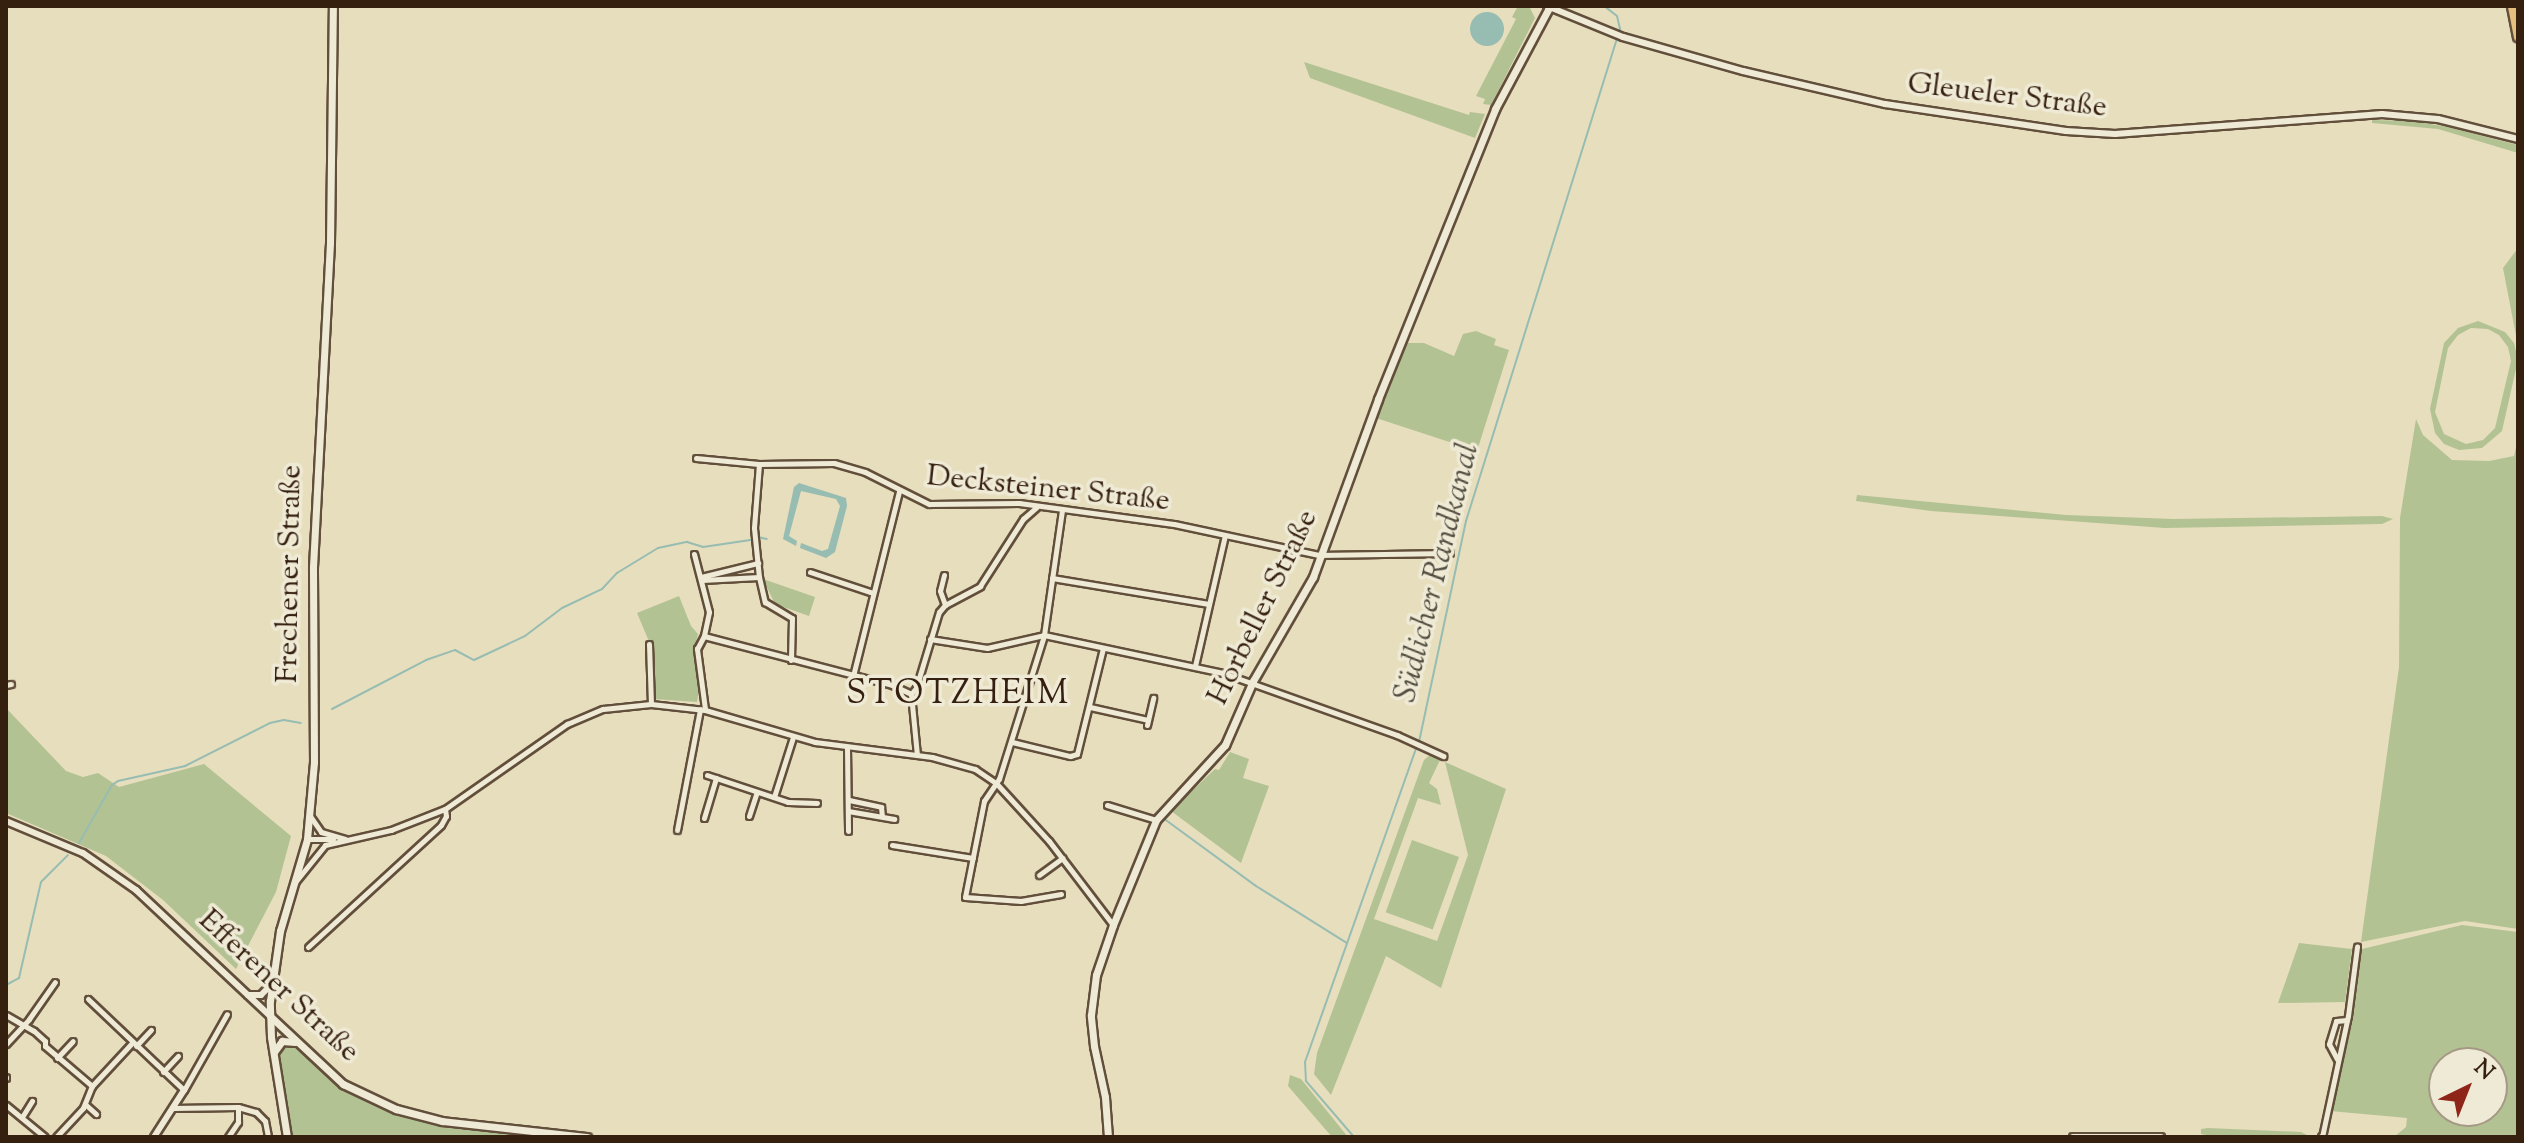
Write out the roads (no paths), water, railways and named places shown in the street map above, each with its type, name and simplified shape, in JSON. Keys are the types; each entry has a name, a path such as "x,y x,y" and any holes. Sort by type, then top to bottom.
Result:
{"highway":[{"path":"2512,6 2518,36"}],"main road":[{"name":"Frechener Straße","path":"287,1137 273,1054 271,985 280,931 307,839 314,762 314,526 334,140 333,6"},
{"name":"Horbeller Straße","path":"1108,1137 1105,1097 1091,1015 1096,975 1113,925 1156,820 1171,800 1219,754 1253,681 1322,555 1378,399 1495,109 1549,6"},
{"name":"Efferener Straße","path":"270,1016 343,1084 396,1109 442,1121 587,1137"},
{"path":"273,1054 282,1041 295,1042"}],"street":[{"name":"Gleueler Straße","path":"1549,6 1612,33 1691,59 1863,99 2090,134 2382,114 2438,119 2518,139"},
{"name":"Decksteiner Straße","path":"696,458 759,464 834,463 865,472 899,491 936,505 1019,503 1225,534 1322,555 1450,553"},
{"path":"759,464 754,528 759,577 765,602 792,618 791,660"},
{"path":"853,676 899,491"},
{"path":"1019,503 1023,519"},
{"path":"917,755 911,694 916,688 934,620 945,605 980,586 1023,519 1037,507"},
{"path":"1061,894 1021,901 965,897 984,801 996,783 1012,742 1044,635 1062,510"},
{"path":"1195,666 1225,534"},
{"path":"677,830 702,709 697,649 704,636 709,612 694,554"},
{"path":"701,579 758,563"},
{"path":"810,572 873,593"},
{"path":"944,575 940,591 945,605"},
{"path":"701,579 759,577"},
{"path":"1052,578 1209,604"},
{"path":"930,639 987,648 1044,635 1195,666 1253,681 1410,740 1443,756"},
{"path":"704,636 742,643 791,660 892,685 911,694"},
{"path":"649,644 651,704"},
{"path":"1012,742 1073,756 1079,751 1103,648"},
{"path":"1090,707 1148,723 1153,698"},
{"path":"296,881 320,849 346,839 391,830 445,809 567,724 603,709 651,704 702,709 793,737 960,764 996,783 1062,858 1113,925"},
{"path":"774,797 793,737"},
{"path":"847,747 848,831"},
{"path":"707,775 774,797 817,803"},
{"path":"704,818 716,778"},
{"path":"749,816 757,792"},
{"path":"849,800 881,807 882,816"},
{"path":"1107,805 1156,820"},
{"path":"308,947 441,825 446,816 445,809"},
{"path":"848,811 894,819"},
{"path":"310,816 321,832 346,839"},
{"name":"Efferener Straße","path":"6,821 47,836 101,864 162,910 270,1016"},
{"path":"307,839 346,839"},
{"path":"892,845 973,858"},
{"path":"1039,875 1062,858"},
{"path":"2322,1137 2347,1020 2357,947"},
{"path":"6,1044 55,982"},
{"path":"248,995 261,995 271,985"},
{"path":"88,999 184,1090"},
{"path":"154,1137 227,1014"},
{"path":"6,1015 45,1041 45,1046 57,1058 92,1086"},
{"path":"2337,1059 2329,1044 2334,1023 2347,1020"},
{"path":"56,1137 85,1104 92,1086 151,1030"},
{"path":"57,1058 73,1041"},
{"path":"163,1072 178,1056"},
{"path":"22,1117 32,1101"},
{"path":"85,1104 96,1114"},
{"path":"6,1105 45,1137"},
{"path":"173,1108 238,1107 259,1113 268,1137"},
{"path":"228,1137 238,1122 238,1107"},
{"path":"2073,1137 2161,1137"}],"water":[{"path":"1487,12 1499,17 1504,29 1499,41 1487,46 1475,41 1470,29 1475,17"},
{"path":"799,483 846,498 847,506 835,552 826,558 800,548 801,543 822,551 828,549 840,506 836,499 801,491 789,536 797,541 796,546 783,539 794,487"}],"waterway":[{"name":"Südlicher Randkanal","path":"1419,742 1466,521 1620,29 1617,16 1604,6"},
{"path":"758,537 767,539"},
{"path":"332,709 426,660 455,650 474,660 525,636 562,608 602,589 617,573 658,548 687,542 703,547 750,540"},
{"path":"79,843 112,785 118,781 185,766 270,723 284,720 301,723"},
{"name":"Südlicher Randkanal","path":"1354,1137 1306,1081 1305,1062 1416,748"},
{"path":"1163,818 1256,886 1347,943"},
{"path":"6,985 19,978 41,882 68,855"}],"district":[{"name":"STOTZHEIM","path":"958,695"}]}
